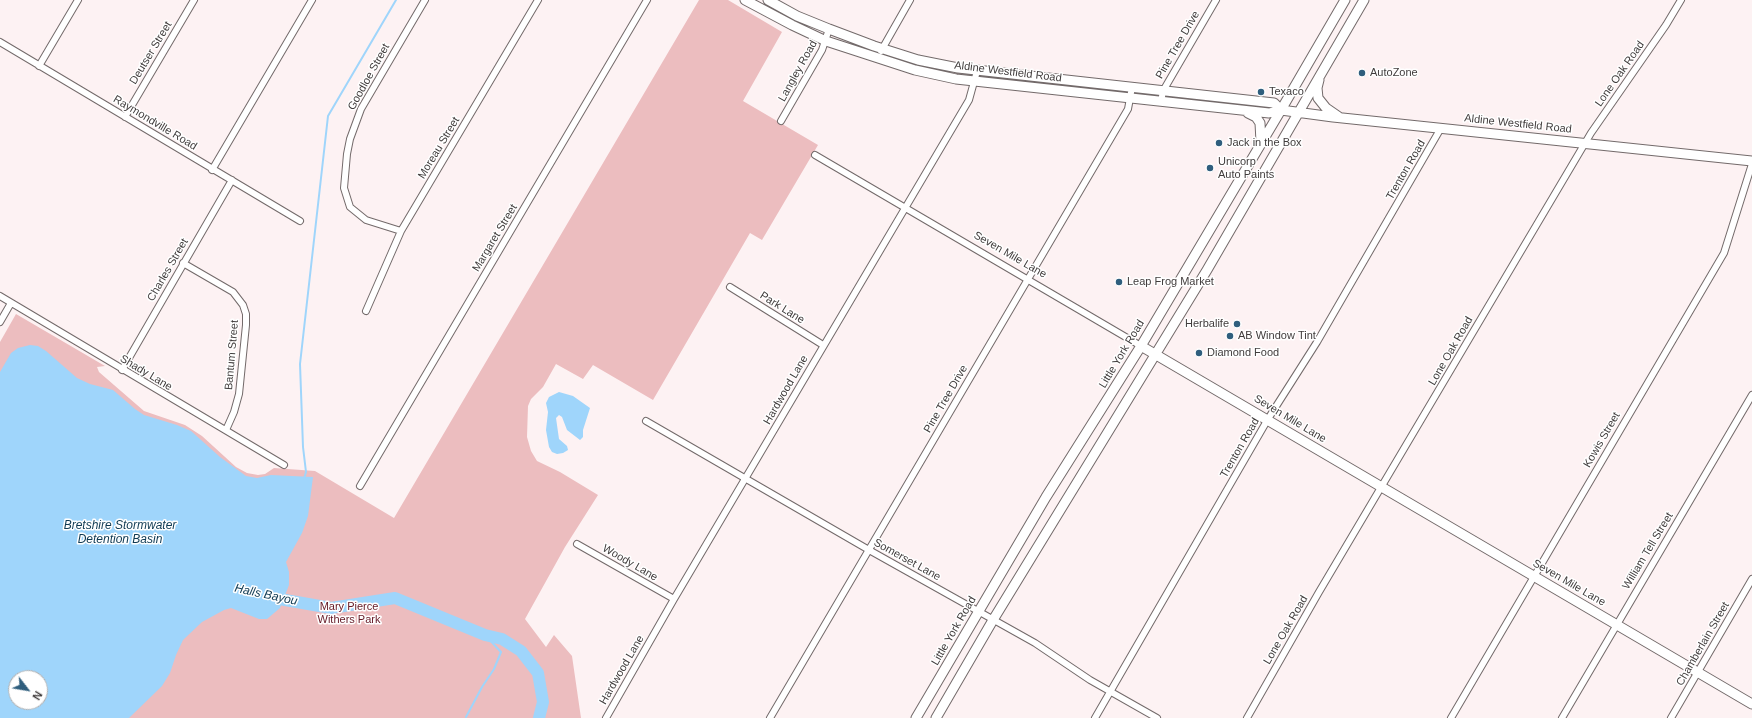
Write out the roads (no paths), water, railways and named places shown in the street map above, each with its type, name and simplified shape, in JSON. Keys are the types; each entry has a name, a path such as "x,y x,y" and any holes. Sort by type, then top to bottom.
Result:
{"main road":[{"name":"Aldine Westfield Road","path":"768,0 797,16 829,30 918,60 977,70 1274,103 1281,110"},
{"name":"Little York Road","path":"916,718 1046,497 1141,346 1345,0"},
{"path":"936,718 993,620 1207,270 1364,0"},
{"name":"Aldine Westfield Road","path":"748,1 792,25 826,41 915,70 956,79 1269,113 1281,110 1340,118 1752,163"},
{"path":"848,48 851,38"},
{"path":"1321,73 1317,88 1318,98 1326,108 1340,118"},
{"path":"1243,110 1256,117 1260,123 1262,132 1260,143"},
{"name":"Seven Mile Lane","path":"1141,346 1268,419 1752,704"}],"street":[{"path":"40,66 78,0"},
{"name":"Deutser Street","path":"125,117 194,0"},
{"path":"212,170 312,0"},
{"name":"Goodloe Street","path":"401,231 366,220 350,207 344,188 346,162 350,139 361,109 425,0"},
{"name":"Moreau Street","path":"366,311 401,231 538,0"},
{"name":"Margaret Street","path":"360,486 647,0"},
{"path":"876,58 910,0"},
{"name":"Pine Tree Drive","path":"1161,102 1163,91 1216,0"},
{"name":"Lone Oak Road","path":"1247,718 1584,144 1666,25 1681,0"},
{"name":"Langley Road","path":"781,121 822,50 829,30"},
{"name":"Raymondville Road","path":"0,42 212,170 232,180 300,221"},
{"name":"Hardwood Lane","path":"606,718 674,599 969,100 977,70"},
{"name":"Pine Tree Drive","path":"770,718 1128,109 1132,87"},
{"name":"Trenton Road","path":"1095,718 1268,419 1317,342 1441,128"},
{"name":"Seven Mile Lane","path":"815,155 1141,346"},
{"name":"Kowis Street","path":"1451,718 1724,253 1752,163"},
{"name":"Charles Street","path":"122,370 232,180"},
{"name":"Bantum Street","path":"184,263 233,292 243,305 246,314 239,394 234,412 226,430"},
{"name":"Park Lane","path":"730,288 823,346"},
{"name":"Shady Lane","path":"0,296 122,370 284,465"},
{"path":"0,322 11,303"},
{"name":"William Tell Street","path":"1562,718 1752,395"},
{"name":"Somerset Lane","path":"646,421 869,550 1045,648 1110,692 1156,718"},
{"name":"Woody Lane","path":"577,544 674,599"},
{"name":"Chamberlain Street","path":"1671,718 1752,580"}],"water":[{"name":"Bretshire Stormwater Detention Basin","path":"30,345 38,346 46,351 77,378 90,384 113,390 144,415 191,431 220,457 246,476 257,478 271,475 313,477 308,516 302,533 286,562 289,572 289,585 280,608 267,619 259,619 231,608 224,610 202,622 183,640 170,673 162,686 129,718 0,718 0,372 11,353 18,348"},
{"path":"559,392 573,396 590,408 583,430 583,437 580,440 567,430 562,417 559,415 556,418 559,439 567,446 568,450 557,454 552,452 549,447 546,430 548,412 546,403 549,397"}],"waterway":[{"path":"304,479 306,472 303,447 300,364 328,116 396,0"},
{"name":"Halls Bayou","path":"268,597 331,608 395,598 485,635 502,639 521,651 538,673 543,702 539,718"},
{"path":"466,717 482,687 494,669 501,652 485,635"}],"place":[{"name":"AutoZone","path":"1362,73"},
{"name":"Texaco","path":"1261,92"},
{"name":"Jack in the Box","path":"1219,143"},
{"name":"Unicorp Auto Paints","path":"1210,168"},
{"name":"Leap Frog Market","path":"1119,282"},
{"name":"Herbalife","path":"1237,324"},
{"name":"AB Window Tint","path":"1230,336"},
{"name":"Diamond Food","path":"1199,353"}],"park label":[{"name":"Mary Pierce Withers Park","path":"349,613"}]}
